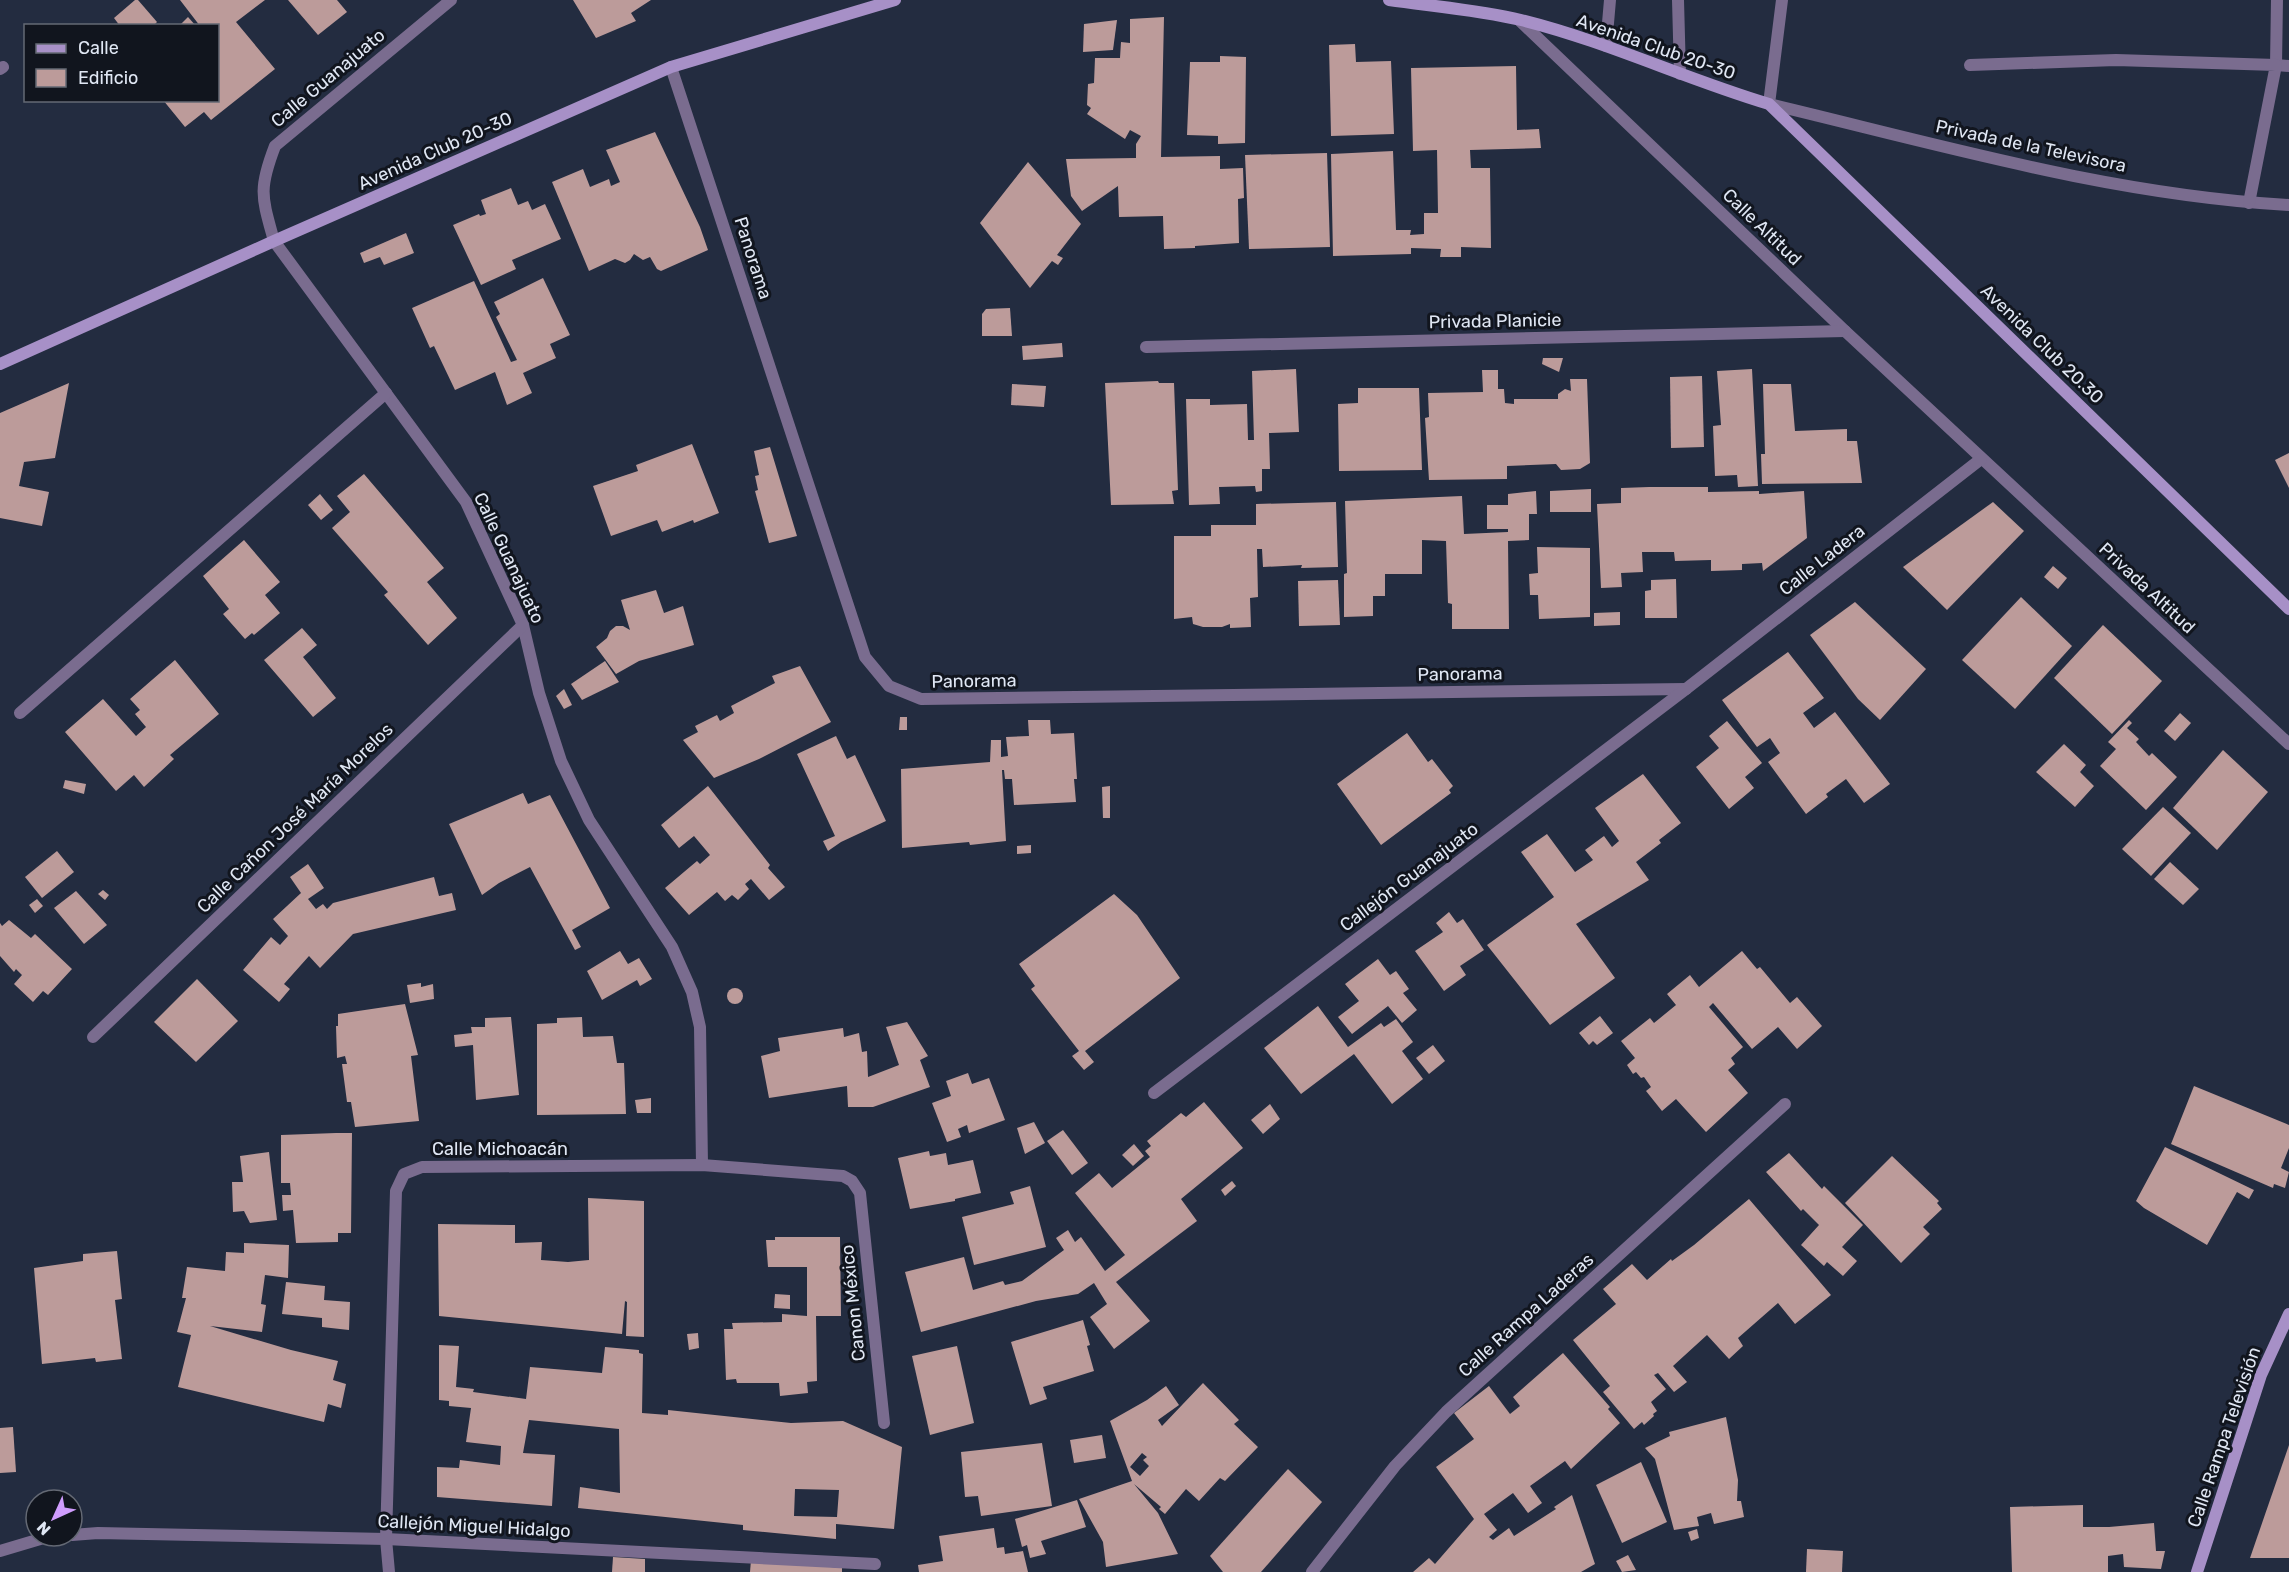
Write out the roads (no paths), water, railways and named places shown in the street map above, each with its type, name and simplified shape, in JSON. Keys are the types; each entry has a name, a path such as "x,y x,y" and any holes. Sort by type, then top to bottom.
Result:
{"main road":[{"name":"Avenida Club 20-30","path":"0,364 274,241 671,68 896,0"},
{"name":"Avenida Club 20-30","path":"1389,0 1520,20 1606,46 1769,104"},
{"name":"Avenida Club 20.30","path":"1769,104 2289,609"},
{"name":"Calle Rampa Televisión","path":"2197,1572 2261,1375 2289,1314"}],"street":[{"name":"Calle Guanajuato","path":"451,0 275,146 263,175 262,199 274,241 466,502 523,625 539,693 561,761 589,820 672,947 692,992 700,1027 702,1165"},
{"path":"1606,46 1610,0"},
{"path":"1678,0 1680,74"},
{"path":"1769,104 1782,0"},
{"path":"2249,203 2276,65 2277,0"},
{"name":"Calle Altitud","path":"1520,20 1845,332 1981,459"},
{"path":"1970,65 2116,60 2289,66"},
{"name":"Panorama","path":"671,68 865,657 889,686 921,699 1686,689"},
{"name":"Privada de la Televisora","path":"1769,104 2106,183 2249,203 2289,205"},
{"name":"Privada Planicie","path":"1146,347 1845,332"},
{"path":"20,713 386,393"},
{"name":"Calle Ladera","path":"1686,689 1981,459"},
{"name":"Privada Altitud","path":"1981,459 2289,744"},
{"name":"Calle Cañon José María Morelos","path":"93,1037 523,625"},
{"name":"Callejón Guanajuato","path":"1154,1093 1686,689"},
{"name":"Calle Rampa Laderas","path":"1312,1572 1395,1466 1446,1412 1785,1104"},
{"name":"Calle Michoacán","path":"389,1572 386,1539 396,1191 404,1174 422,1167 702,1165 843,1176 852,1181"},
{"name":"Canon México","path":"852,1181 860,1192 884,1424"},
{"name":"Callejón Miguel Hidalgo","path":"84,1534 386,1539 875,1564"},
{"path":"0,1551 24,1544"}]}
